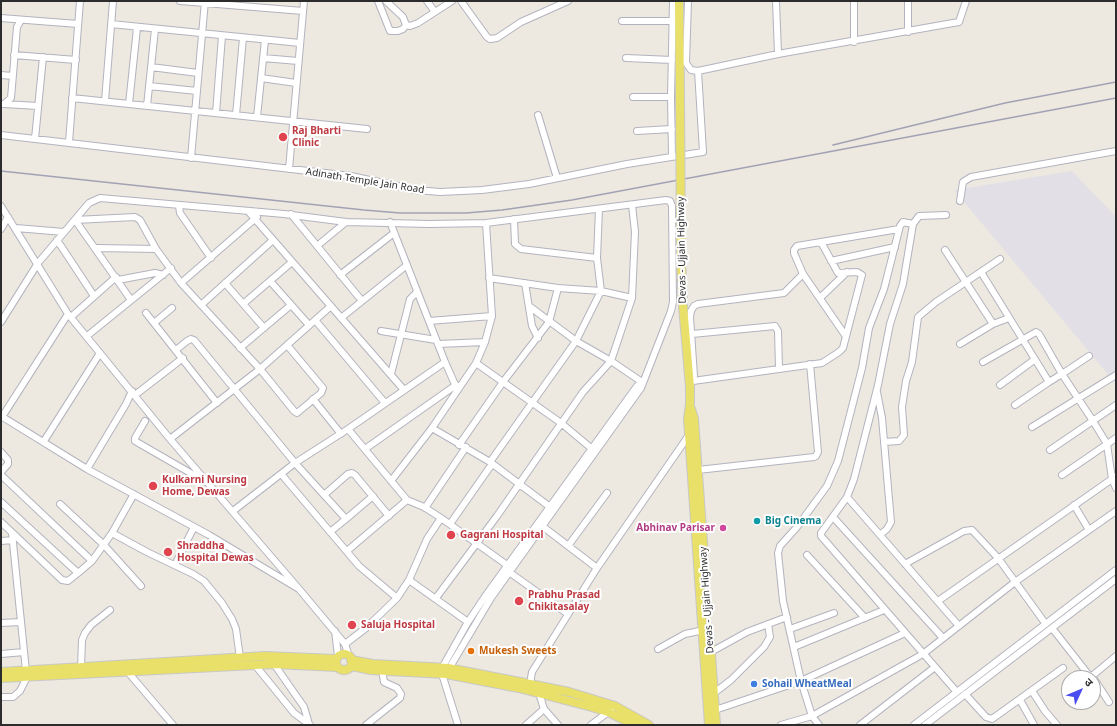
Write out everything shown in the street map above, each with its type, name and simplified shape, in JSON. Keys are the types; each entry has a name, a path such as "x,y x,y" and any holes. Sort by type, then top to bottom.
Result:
{"main road":[{"name":"Devas - Ujjain Highway","path":"679,1 681,279 688,371 691,384 688,419 706,629 711,652 716,725"},
{"name":"Devas - Ujjain Highway","path":"690,404 694,420 698,470 709,725"},
{"path":"337,661 341,654 350,661 382,670 444,672 612,709 635,725"},
{"path":"1,678 81,668 265,656 337,661"},
{"path":"337,661 343,670 350,661"},
{"path":"1,672 26,674 127,671 337,661"},
{"path":"350,661 530,684 569,692 649,725"}],"street":[{"path":"69,142 80,1"},
{"path":"105,101 113,1"},
{"path":"184,1 235,4 303,11"},
{"path":"289,169 304,1"},
{"path":"378,1 390,31 398,31 406,25 410,26 452,1"},
{"path":"386,1 403,17 406,25"},
{"path":"426,1 435,12"},
{"path":"461,1 490,39 496,38 521,22 568,1"},
{"path":"672,156 671,96 673,1"},
{"path":"688,1 686,62 690,70 698,71 778,54 854,42 959,22 966,1"},
{"path":"776,1 778,54"},
{"path":"854,1 854,42"},
{"path":"908,1 908,32"},
{"path":"191,158 205,2"},
{"path":"1,18 78,24"},
{"path":"3,104 11,98 17,27 21,20"},
{"path":"622,21 673,21"},
{"path":"111,24 137,28 300,43"},
{"path":"129,104 137,28"},
{"path":"147,106 155,29"},
{"path":"216,113 222,36"},
{"path":"236,115 243,38"},
{"path":"257,117 264,40"},
{"path":"14,55 76,60"},
{"path":"35,139 42,57"},
{"path":"263,58 298,61"},
{"path":"626,58 672,60"},
{"path":"151,68 198,73"},
{"name":"Adinath Temple Jain Road","path":"1,135 351,176 416,190 440,192 482,190 529,184 672,156 703,152 698,71"},
{"path":"1,75 12,76"},
{"path":"261,78 296,83"},
{"path":"149,86 197,90"},
{"path":"633,97 671,96"},
{"path":"72,98 367,130"},
{"path":"3,104 38,106"},
{"path":"538,115 558,178"},
{"path":"636,131 672,129"},
{"path":"960,201 963,182 971,177 1116,151"},
{"path":"1,322 38,263 89,203 100,198 248,212 291,214 346,222 430,224 486,223 666,200 670,201 672,206 671,311 642,382 641,388 509,572 444,672"},
{"path":"436,598 520,483 583,392 611,361 632,298 635,232 632,205"},
{"path":"1,206 38,263 69,315 170,439 234,511 335,631 345,644 350,661"},
{"path":"179,206 180,213 211,258"},
{"path":"450,524 532,402 576,341 601,291 597,258 599,209"},
{"path":"248,212 404,390"},
{"path":"181,283 262,212"},
{"path":"291,214 362,301"},
{"path":"946,215 919,216 913,224 903,284 890,324 876,390 854,479 847,497 821,533 822,540 956,692"},
{"path":"1,229 8,216"},
{"path":"75,220 135,217 140,220 156,249 181,283 260,369 294,411 300,411 321,393 321,385 287,345"},
{"path":"514,219 515,244 521,249 597,258"},
{"path":"75,220 131,300"},
{"path":"317,246 346,222"},
{"path":"390,222 444,362 457,387"},
{"path":"818,725 812,716 801,681 787,617 778,560 780,546 813,507 827,486 838,461 862,368 869,328 884,289 899,229 903,222 913,224"},
{"path":"391,481 432,428 457,387 476,363 485,342 492,316 486,223"},
{"path":"16,228 64,232"},
{"path":"845,335 803,274 794,250 797,246 899,229"},
{"path":"340,275 394,233"},
{"path":"57,240 94,296"},
{"path":"201,305 273,240"},
{"path":"803,274 788,290 778,294 698,304 691,311 691,384 779,368 822,363 838,354 842,348 862,275 857,272 838,273 821,242"},
{"path":"831,261 895,247"},
{"path":"96,248 156,249"},
{"path":"945,250 993,324"},
{"path":"884,442 899,441 904,435 902,407 906,381 912,362 918,317 926,309 1000,259"},
{"path":"243,304 292,262"},
{"path":"341,318 407,266"},
{"path":"87,336 171,268"},
{"path":"820,298 847,272"},
{"path":"981,272 1049,382"},
{"path":"163,274 155,273 117,278 69,315 1,416 88,469 194,527 299,589"},
{"path":"489,278 558,288 601,291 632,298"},
{"path":"270,281 309,325"},
{"path":"225,283 264,328"},
{"path":"525,283 532,326 538,338"},
{"path":"425,508 503,382 549,322 558,288"},
{"path":"390,374 402,334 410,298 417,292"},
{"path":"240,348 291,304"},
{"path":"170,439 260,369 331,306"},
{"path":"529,306 576,341 611,361 642,382"},
{"path":"154,323 172,308"},
{"path":"146,313 217,403"},
{"path":"429,321 492,316"},
{"path":"960,344 993,324 1009,318"},
{"path":"315,320 385,403"},
{"path":"692,334 775,326 778,331 779,368"},
{"path":"381,331 437,342 485,342"},
{"path":"983,362 1033,333 1039,334 1062,374 1107,444 1116,488"},
{"path":"176,350 187,341 191,339 194,340 295,463 346,519"},
{"path":"44,441 100,353"},
{"path":"1015,405 1089,356"},
{"path":"88,469 134,393 183,358"},
{"path":"1000,385 1034,360"},
{"path":"234,511 282,475 295,463 341,434 444,362"},
{"path":"476,363 561,423 591,448"},
{"path":"698,470 816,456 818,452 810,364"},
{"path":"1032,427 1077,397 1116,375"},
{"path":"458,725 444,672 468,622 591,448 637,386 642,382"},
{"path":"365,449 457,387"},
{"path":"876,390 882,418 891,522 887,529 880,535"},
{"path":"313,399 341,434"},
{"path":"1050,450 1116,405"},
{"path":"145,421 135,438 135,441 141,446 210,484"},
{"path":"432,428 491,463 520,483 550,507"},
{"path":"348,429 407,500 425,508 441,518 507,565"},
{"path":"530,684 532,672 597,568 689,435"},
{"path":"1062,475 1116,438"},
{"path":"1,452 8,460 8,464 1,472"},
{"path":"324,495 352,473 355,474 389,516"},
{"path":"282,475 359,566 397,598"},
{"path":"1,476 92,561"},
{"path":"938,601 1114,477"},
{"path":"568,546 607,493"},
{"path":"1,522 62,580 68,581 92,561 112,533 134,494"},
{"path":"330,532 373,496"},
{"path":"847,497 959,626"},
{"path":"347,551 407,500"},
{"path":"1,502 78,573"},
{"path":"60,504 104,545 141,586"},
{"path":"1074,505 1089,530"},
{"path":"782,725 812,716 923,654 1015,582 1116,511"},
{"path":"833,517 943,638"},
{"path":"345,644 366,628 397,598 408,580 427,539 441,518"},
{"path":"542,526 597,568"},
{"path":"175,565 194,527"},
{"path":"905,564 968,530 978,535 998,558 1046,623"},
{"path":"1,697 13,696 20,691 26,674 12,533"},
{"path":"112,533 204,581 222,603 236,629 240,658"},
{"path":"1,541 13,540"},
{"path":"807,555 865,618"},
{"path":"914,725 1116,570"},
{"path":"509,572 568,614"},
{"path":"408,580 436,598 468,622"},
{"path":"925,725 1115,582"},
{"path":"81,668 82,640 85,632 90,625 110,610"},
{"path":"794,647 884,610"},
{"path":"790,629 834,613"},
{"path":"711,652 747,632 787,617"},
{"path":"1,624 21,622"},
{"path":"714,693 731,680 764,647 770,637 768,624"},
{"path":"1052,628 1085,670"},
{"path":"658,649 685,634 706,629"},
{"path":"335,631 337,661"},
{"path":"714,710 801,681 905,633"},
{"path":"1,654 24,652"},
{"path":"1101,670 1116,656"},
{"path":"274,664 304,707 310,725"},
{"path":"255,665 294,713 310,725"},
{"path":"860,725 935,667"},
{"path":"965,694 986,717 992,719 1063,668"},
{"path":"366,725 400,698 402,694 397,688 384,682 382,670"},
{"path":"127,671 173,725"},
{"path":"1101,690 1109,702"},
{"path":"1032,691 1057,725"},
{"path":"539,693 544,709 558,725"},
{"path":"1020,700 1034,725"},
{"path":"526,725 544,709"},
{"path":"591,725 612,709"}],"shaded area":[{"path":"1072,171 1116,217 1116,384 954,190"}],"railway":[{"path":"833,145 1005,103 1116,82"},
{"path":"1,171 364,210 400,213 466,213 502,210 572,200 1116,98"}],"place":[{"name":"Raj Bharti Clinic","path":"283,137"},
{"name":"Kulkarni Nursing Home, Dewas","path":"153,486"},
{"name":"Big Cinema","path":"757,521"},
{"name":"Abhinav Parisar","path":"723,528"},
{"name":"Gagrani Hospital","path":"451,535"},
{"name":"Shraddha Hospital Dewas","path":"168,552"},
{"name":"Prabhu Prasad Chikitasalay","path":"519,601"},
{"name":"Saluja Hospital","path":"352,625"},
{"name":"Mukesh Sweets","path":"471,651"},
{"name":"Sohail WheatMeal","path":"754,684"}]}
